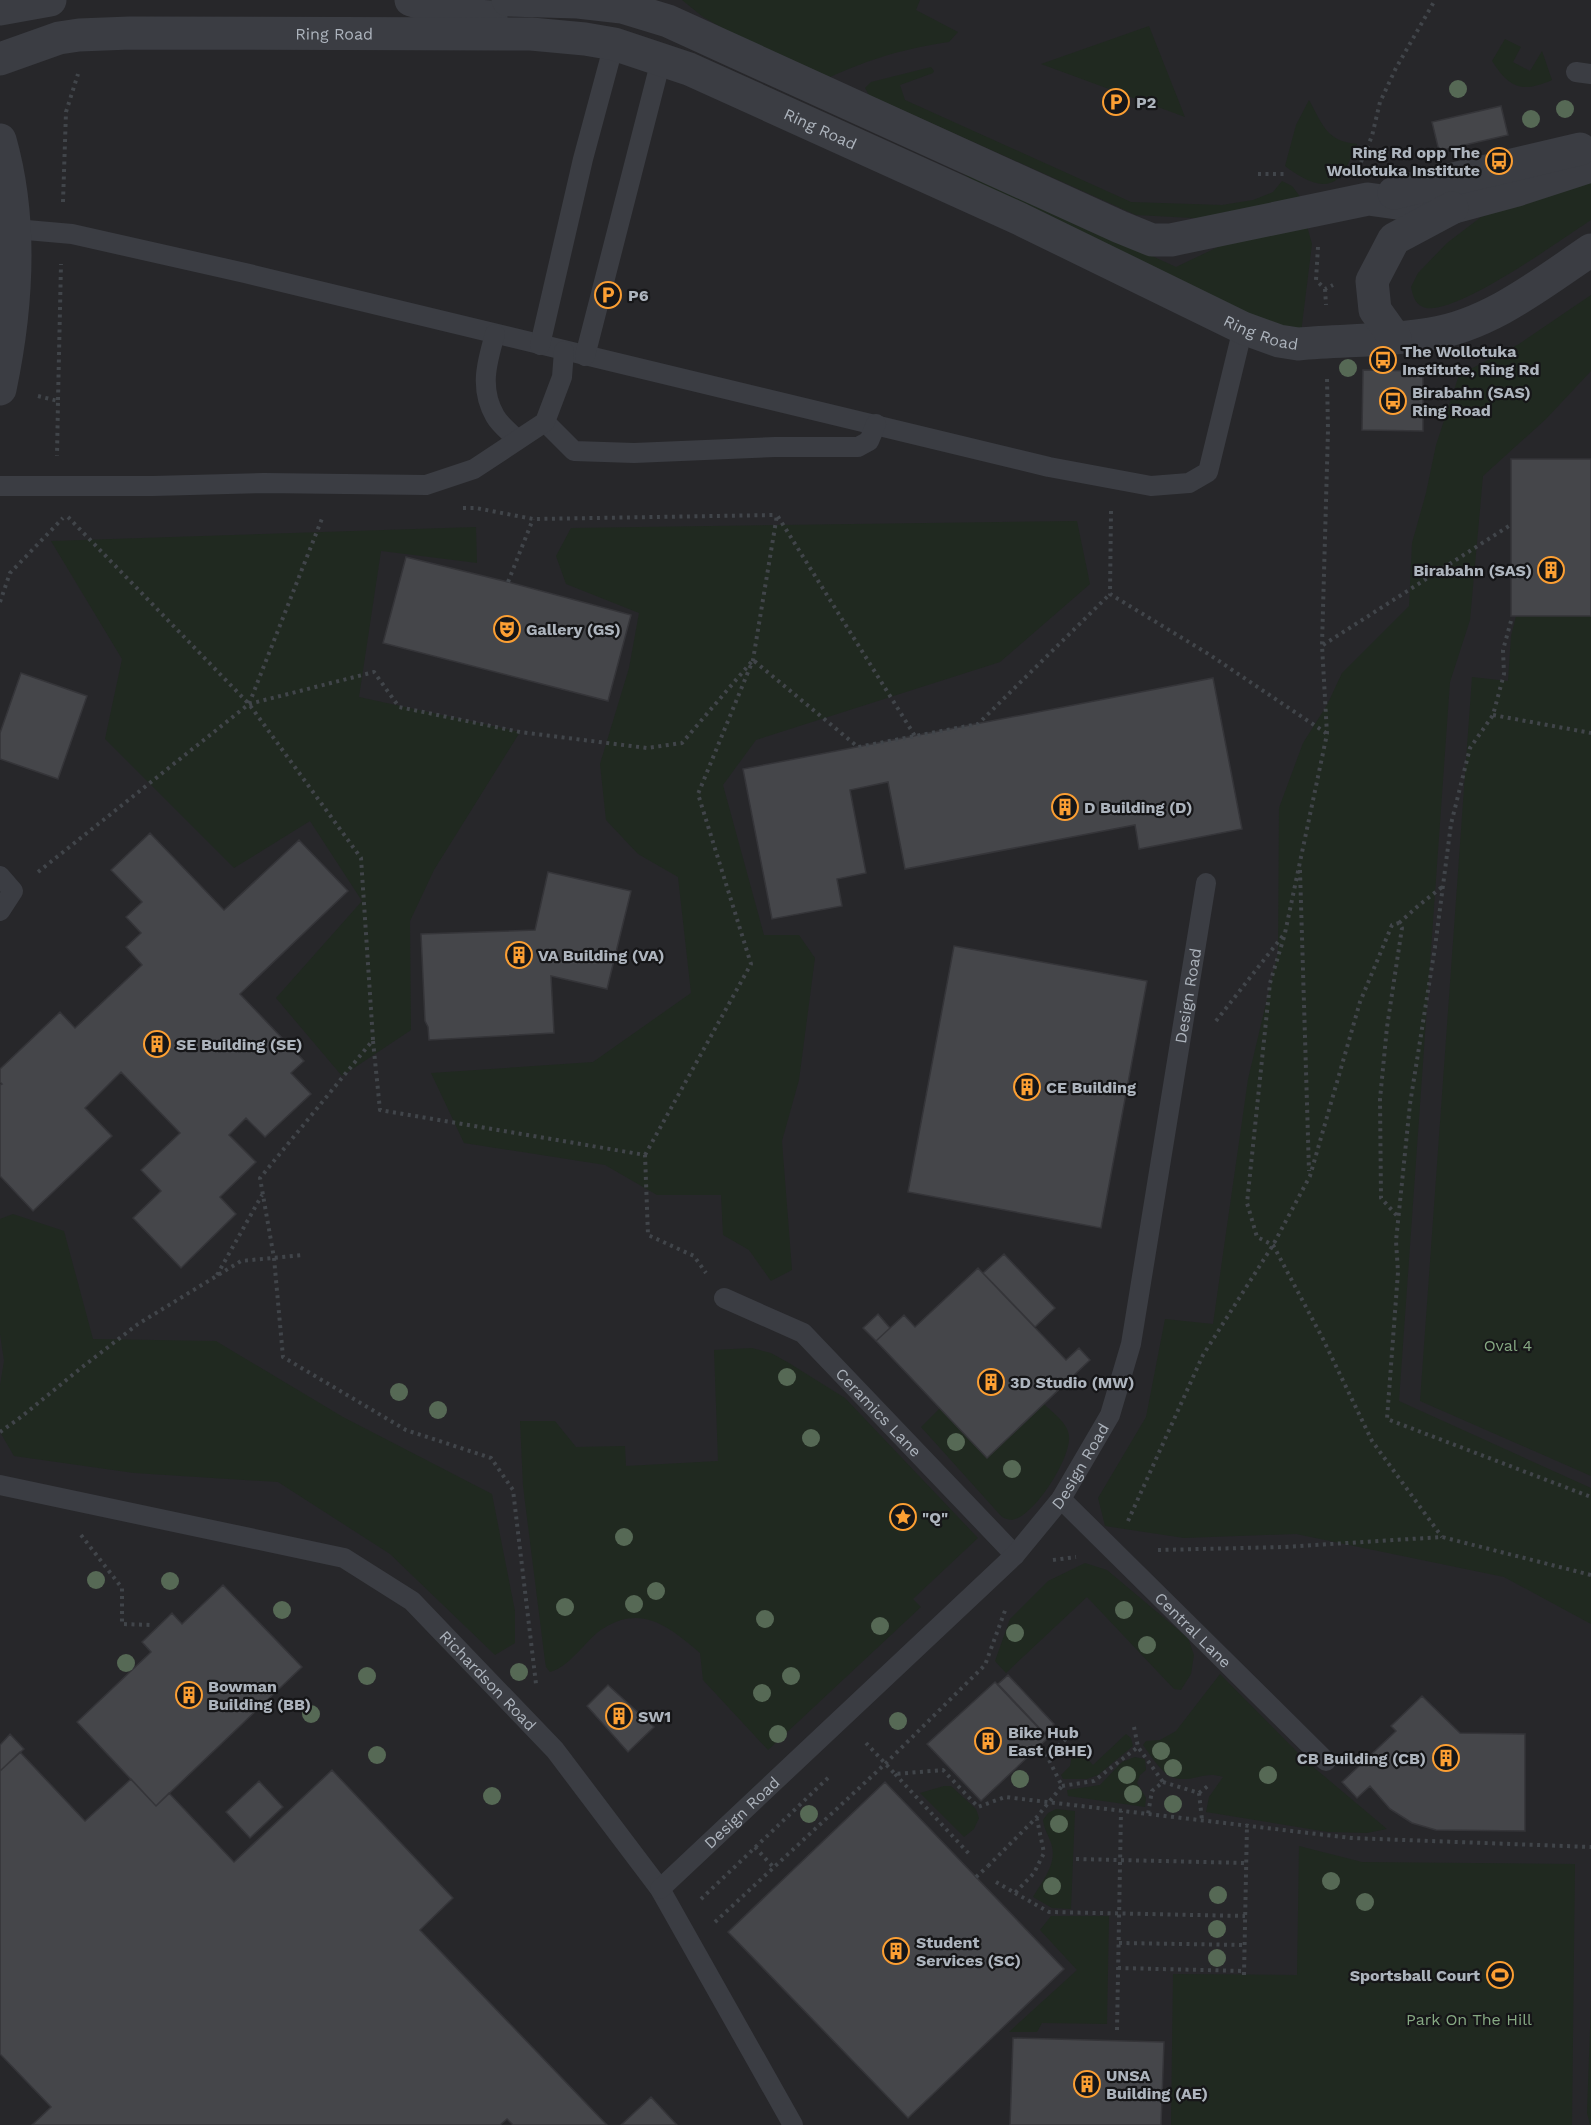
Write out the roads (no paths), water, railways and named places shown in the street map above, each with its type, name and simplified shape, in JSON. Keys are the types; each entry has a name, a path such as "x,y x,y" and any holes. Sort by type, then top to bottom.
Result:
{"street":[{"path":"2,10 50,0"},
{"path":"411,0 462,15 587,21 623,28 654,40 662,60"},
{"name":"Ring Road","path":"508,0 622,4 668,21 842,102 1152,240 1171,240 1368,199 1411,205 1454,207 1591,166"},
{"name":"Ring Road","path":"0,59 58,39 80,35 130,33 531,34 614,44 689,69 1020,219 1243,328 1280,341 1298,344 1432,334 1470,323 1501,308 1591,250"},
{"path":"842,102 853,126 938,167 1020,219"},
{"path":"0,140 10,188 15,229 15,275 8,375"},
{"path":"1368,199 1591,147"},
{"path":"1395,338 1375,310 1372,281 1394,239 1454,207"}],"lane":[{"path":"540,345 583,159 614,44"},
{"path":"585,356 662,60"},
{"path":"15,229 72,234 357,299 1049,467 1150,486 1189,483 1208,472 1243,328"},
{"path":"495,333 486,367 485,392 496,417 517,440"},
{"path":"0,486 264,483 426,485 474,469 545,422 562,377 564,351"},
{"path":"545,422 574,451 634,453 774,447 858,447 869,441 876,424"},
{"path":"0,876 14,891 0,911"},
{"name":"Design Road","path":"660,1889 1015,1555 1061,1499 1110,1415 1131,1344 1206,883"},
{"name":"Ceramics Lane","path":"724,1298 803,1333 1015,1555"},
{"name":"Richardson Road","path":"0,1485 344,1558 412,1601 555,1750 660,1889 792,2125"},
{"name":"Central Lane","path":"1061,1499 1326,1761"}],"place":[{"name":"P2","path":"1116,102"},
{"name":"Ring Rd opp The Wollotuka Institute","path":"1499,161"},
{"name":"P6","path":"608,295"},
{"name":"The Wollotuka Institute, Ring Rd","path":"1383,360"},
{"name":"Birabahn (SAS) Ring Road","path":"1393,401"},
{"name":"Birabahn (SAS)","path":"1551,570"},
{"name":"Gallery (GS)","path":"507,629"},
{"name":"D Building (D)","path":"1065,807"},
{"name":"VA Building (VA)","path":"519,955"},
{"name":"SE Building (SE)","path":"157,1044"},
{"name":"CE Building","path":"1027,1087"},
{"name":"3D Studio (MW)","path":"991,1382"},
{"name":"\"Q\"","path":"903,1517"},
{"name":"Bowman Building (BB)","path":"189,1695"},
{"name":"SW1","path":"619,1716"},
{"name":"Bike Hub East (BHE)","path":"988,1741"},
{"name":"CB Building (CB)","path":"1446,1758"},
{"name":"Student Services (SC)","path":"896,1951"},
{"name":"Sportsball Court","path":"1500,1975"},
{"name":"UNSA Building (AE)","path":"1087,2084"}],"park label":[{"name":"Oval 4","path":"1508,1345"},
{"name":"Park On The Hill","path":"1469,2019"}]}
